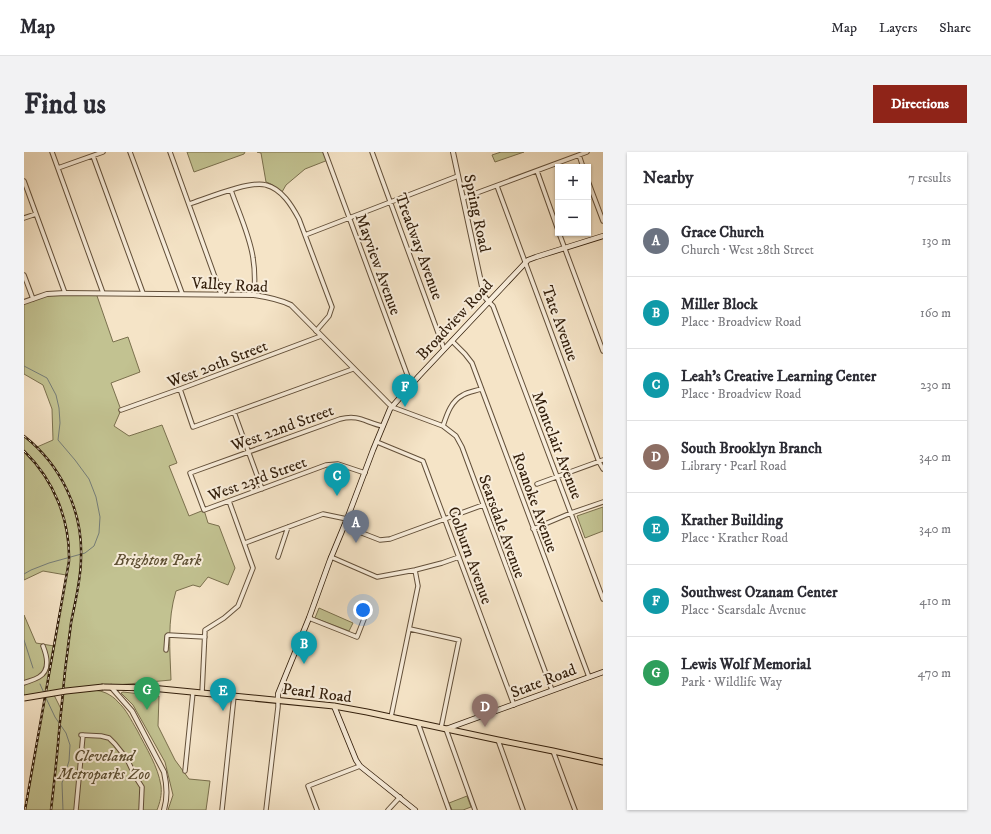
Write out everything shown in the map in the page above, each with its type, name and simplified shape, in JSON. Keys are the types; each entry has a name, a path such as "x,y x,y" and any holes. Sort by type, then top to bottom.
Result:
{"main road":[{"name":"Broadview Road","path":"278,700 278,694 331,557 392,407 526,262 536,257 603,236"},
{"name":"State Road","path":"444,729 603,672"},
{"name":"Pearl Road","path":"24,698 103,687 152,688 334,706 554,750 603,762"},
{"path":"334,706 352,753 360,766 415,810"}],"street":[{"path":"52,152 103,293"},
{"path":"58,168 103,152"},
{"path":"130,152 182,294"},
{"path":"170,152 221,294"},
{"name":"Mayview Avenue","path":"325,152 411,385"},
{"name":"Treadway Avenue","path":"372,152 444,349"},
{"name":"Spring Road","path":"453,152 484,296 489,302"},
{"path":"463,198 587,152"},
{"path":"579,155 582,164"},
{"path":"93,156 143,293"},
{"path":"537,170 555,221"},
{"path":"305,235 458,176"},
{"path":"24,181 65,293"},
{"path":"189,204 231,190 253,185 264,184 274,188 283,195 299,219 332,307 329,316 316,331"},
{"name":"Tate Avenue","path":"498,186 603,469"},
{"path":"591,188 603,221"},
{"path":"231,190 252,250 255,268 254,295"},
{"path":"24,218 36,214"},
{"path":"560,236 603,351"},
{"path":"24,275 32,299"},
{"name":"Valley Road","path":"24,302 47,294 65,293 221,294 254,295 275,298 284,301 291,306 392,407"},
{"name":"Montclair Avenue","path":"489,302 493,306 603,599"},
{"name":"West 20th Street","path":"121,410 180,390 321,336"},
{"name":"Roanoke Avenue","path":"452,341 472,363 589,677"},
{"path":"180,390 193,427 353,369"},
{"path":"443,426 451,406 456,401 463,395 481,389"},
{"name":"Searsdale Avenue","path":"392,407 443,426 456,436 462,447 552,690"},
{"path":"234,412 262,489"},
{"name":"West 22nd Street","path":"204,510 190,473 347,417 355,417 383,426"},
{"name":"Colburn Avenue","path":"377,442 423,461 514,705"},
{"path":"537,484 601,461"},
{"name":"West 23rd Street","path":"204,510 326,465 338,464 365,473"},
{"path":"202,693 205,630 224,618 238,606 253,568 229,501"},
{"path":"533,529 571,513 603,502"},
{"path":"344,526 380,540 390,539 483,505"},
{"path":"244,543 323,514 347,519"},
{"path":"278,557 288,527"},
{"path":"331,557 377,577 415,570 459,557"},
{"path":"391,717 418,586 415,570"},
{"path":"308,618 357,637 364,619"},
{"path":"410,630 459,640 444,729 474,810"},
{"path":"166,650 166,636 168,635 205,637"},
{"path":"24,683 40,676 47,666 48,659 43,646"},
{"path":"111,687 132,711 164,772 167,783 164,810"},
{"path":"185,771 193,692"},
{"path":"222,810 234,696"},
{"name":"Broadview Road","path":"266,810 278,700"},
{"path":"418,723 449,810"},
{"path":"76,810 82,735 109,738 127,759 142,787 140,810"},
{"path":"498,740 523,810"},
{"path":"554,750 575,810"},
{"path":"317,810 308,786 360,766"},
{"path":"388,810 400,797"}],"green space":[{"path":"187,152 245,152 244,154 194,172"},
{"path":"257,152 325,152 328,160 305,169 286,185 282,192 266,182 261,153"},
{"path":"501,152 524,152 495,162 492,155"},
{"path":"96,293 113,342 128,337 140,372 111,383 121,410 114,426 129,436 162,425 177,463 169,466 189,516 204,510 208,523 219,526 235,568 228,585 208,577 200,587 193,585 176,591 170,624 171,680 96,687 53,693 62,711 64,693 85,690 96,690 106,693 121,705 137,730 157,771 161,792 157,810 24,810 44,705 44,695 24,698 24,615 36,643 54,646 66,575 43,571 24,580 24,436 37,447 53,440 52,409 43,385 24,374 24,302 47,294"},
{"path":"603,507 603,531 585,538 577,516"},
{"path":"319,608 353,623 349,631 315,618"},
{"path":"121,693 159,696 158,726 175,760 189,779 210,781 206,810 168,810 173,795 165,762 133,705"},
{"path":"467,796 471,807 463,810 452,810 449,803"}],"waterway":[{"path":"24,366 47,378 56,395 60,423 58,440 89,479 96,497 100,517 99,533 94,546 85,553 49,563 24,574"},
{"path":"24,640 33,668"},
{"path":"40,684 44,693"},
{"path":"45,696 55,717 66,733 70,745 69,761 62,783 63,810"}],"railway":[{"path":"24,436 49,461 59,475 74,506 81,540 80,574 71,623 65,671 51,810"},
{"path":"24,451 35,462 52,488 63,516 69,546 69,561 25,810"}],"place":[{"name":"Southwest Ozanam Center","path":"405,407"},
{"name":"Leah's Creative Learning Center","path":"337,496"},
{"name":"Grace Church","path":"356,543"},
{"name":"Miller Block","path":"304,664"},
{"name":"Lewis Wolf Memorial","path":"147,710"},
{"name":"Krather Building","path":"223,711"},
{"name":"South Brooklyn Branch","path":"485,727"}],"park label":[{"name":"Brighton Park","path":"158,559"},
{"name":"Cleveland Metroparks Zoo","path":"104,764"}]}
